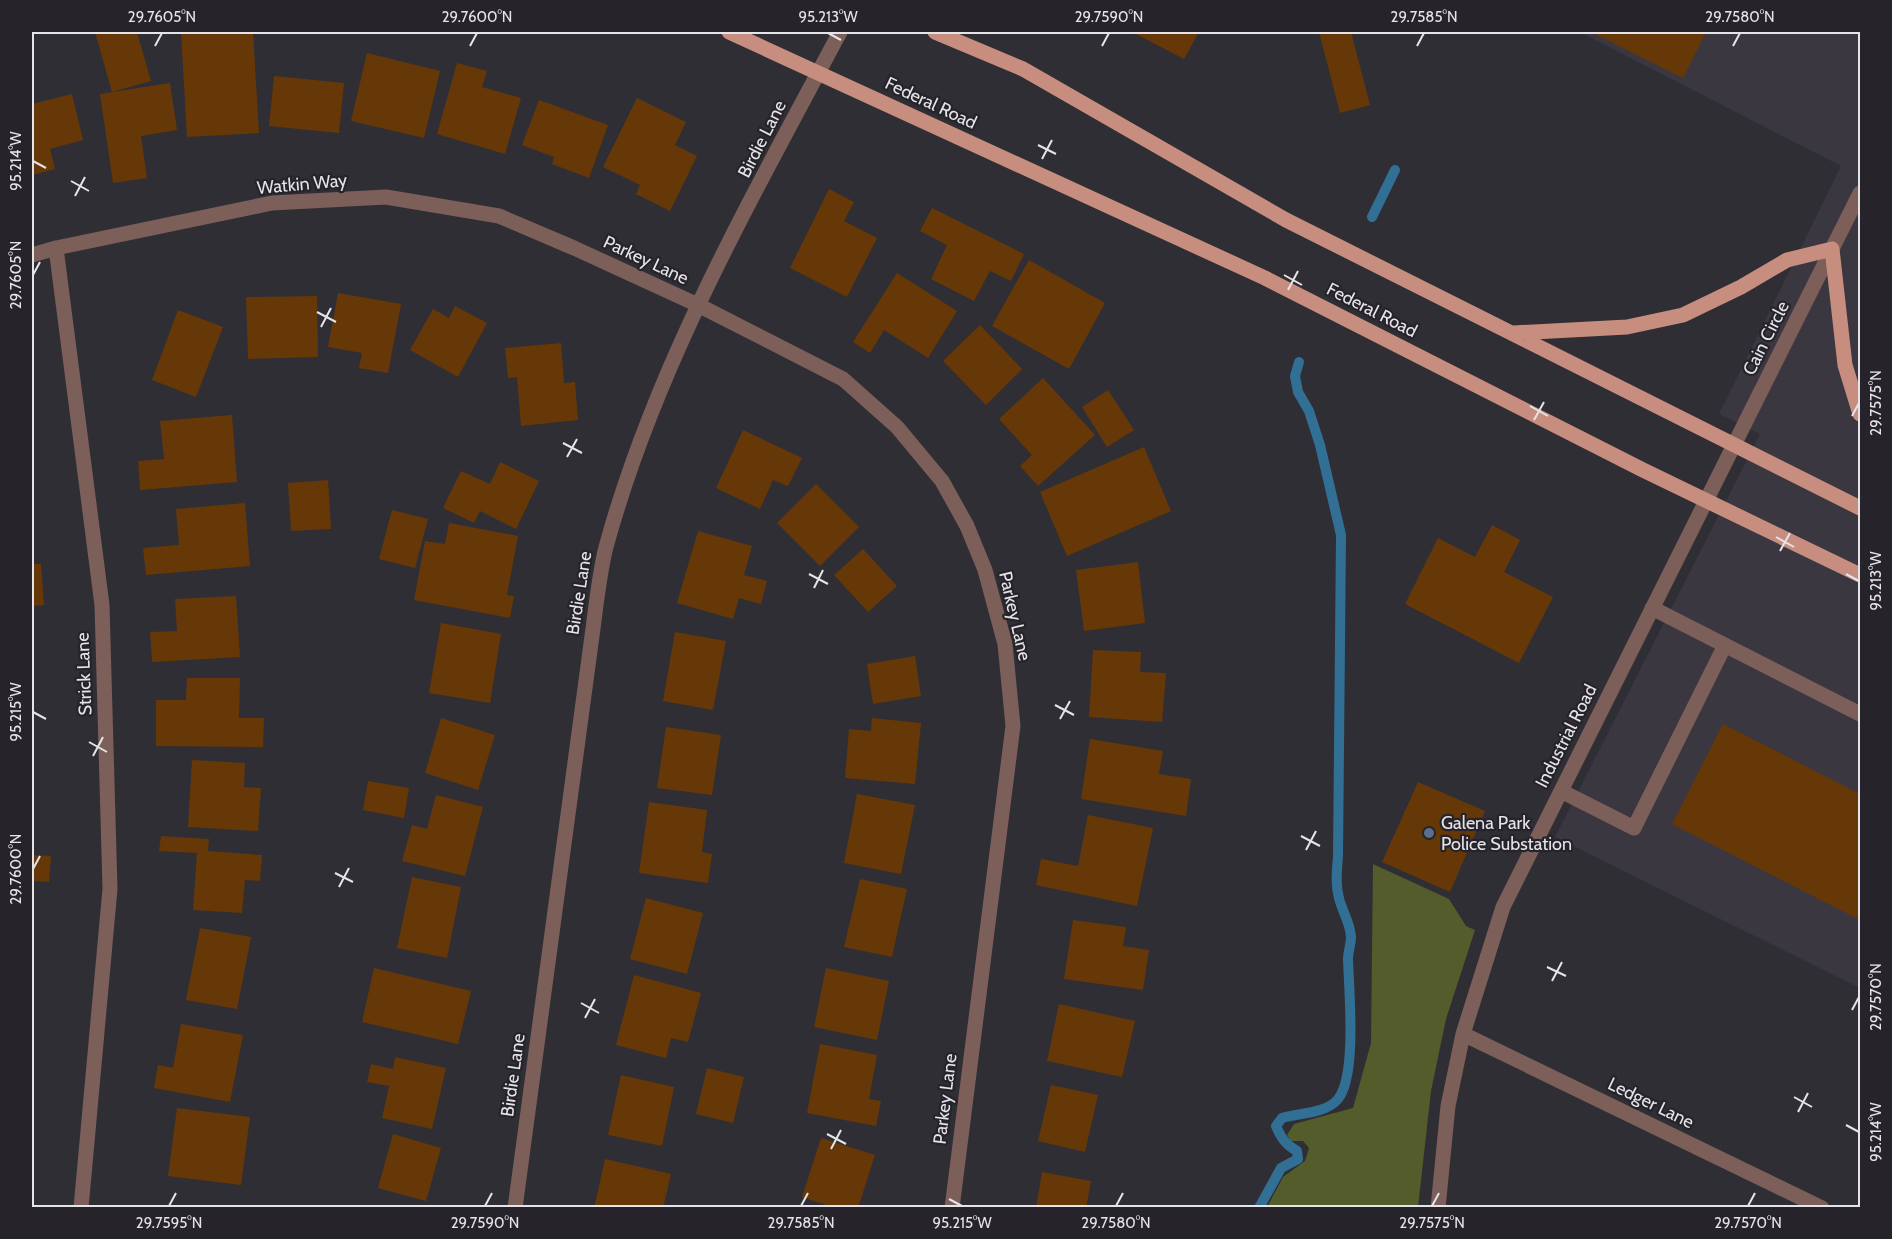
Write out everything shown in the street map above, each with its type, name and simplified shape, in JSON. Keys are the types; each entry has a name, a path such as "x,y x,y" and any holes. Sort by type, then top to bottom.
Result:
{"main road":[{"name":"Federal Road","path":"729,32 1265,278 1706,501 1860,575"},
{"path":"934,32 1023,69 1286,220 1860,508"},
{"path":"1511,333 1627,327 1683,315 1742,287 1787,260 1832,249 1845,365 1860,414"}],"street":[{"name":"Birdie Lane","path":"515,1208 592,636 606,549 634,456 698,305 840,32"},
{"name":"Cain Circle","path":"1706,501 1860,193"},
{"name":"Watkin Way","path":"32,255 56,248 272,204 386,197 499,216 574,248"},
{"name":"Strick Lane","path":"56,248 102,606 110,889 81,1208"},
{"name":"Parkey Lane","path":"574,248 698,305 843,380 897,427 942,481 967,526 985,570 1005,644 1013,726 952,1208"},
{"name":"Industrial Road","path":"1438,1208 1448,1106 1463,1034 1503,907 1706,501"},
{"path":"1652,608 1860,714"},
{"path":"1561,791 1634,828 1725,645"},
{"name":"Ledger Lane","path":"1463,1034 1822,1208"}],"shaded area":[{"path":"1580,32 1860,32 1860,988 1555,837 1760,434 1719,414 1841,166"}],"green space":[{"path":"1373,864 1449,899 1466,926 1475,930 1446,1019 1431,1091 1418,1207 1267,1207 1283,1177 1305,1161 1309,1148 1303,1141 1291,1141 1287,1135 1294,1124 1353,1108 1371,1043"}],"building":[{"path":"95,32 137,32 151,81 112,92"},
{"path":"253,32 259,133 187,137 181,33"},
{"path":"1132,32 1199,32 1184,59"},
{"path":"1319,32 1351,32 1370,105 1340,113"},
{"path":"1591,32 1700,32 1705,34 1683,78"},
{"path":"367,53 440,71 424,138 351,121"},
{"path":"457,63 487,71 482,87 521,98 505,154 437,134"},
{"path":"274,76 344,83 339,133 269,126"},
{"path":"170,83 177,130 141,136 147,178 113,183 100,94"},
{"path":"72,94 83,140 50,149 55,169 32,175 32,104"},
{"path":"637,98 686,122 675,145 697,156 670,211 636,194 640,185 603,167"},
{"path":"539,100 608,125 589,178 552,164 554,157 522,145"},
{"path":"829,189 854,202 844,221 877,238 847,297 790,268"},
{"path":"932,208 1024,254 1011,281 990,271 974,301 931,279 947,245 920,231"},
{"path":"1029,260 1105,303 1069,369 992,326"},
{"path":"897,273 957,311 928,358 884,330 870,353 853,342"},
{"path":"338,293 401,304 388,373 359,368 362,353 328,347"},
{"path":"317,296 318,357 248,359 246,297"},
{"path":"455,306 487,323 458,377 410,350 433,309 449,318"},
{"path":"178,310 223,327 196,397 152,380"},
{"path":"980,325 1022,369 986,405 943,361"},
{"path":"561,343 564,383 575,382 578,420 521,426 517,377 508,378 505,348"},
{"path":"1043,378 1095,435 1038,486 1020,466 1032,455 999,419"},
{"path":"1108,390 1134,430 1107,447 1082,407"},
{"path":"232,415 237,482 140,490 138,461 164,459 160,421"},
{"path":"743,430 802,458 788,486 773,480 760,509 716,488"},
{"path":"1144,447 1171,511 1067,556 1040,492"},
{"path":"500,462 539,481 516,529 480,511 474,523 443,508 461,471 490,484"},
{"path":"328,480 331,529 291,531 288,483"},
{"path":"816,484 859,527 820,566 777,523"},
{"path":"245,503 250,566 146,575 143,548 179,545 176,509"},
{"path":"392,510 428,519 415,568 379,559"},
{"path":"449,523 518,536 507,595 514,596 510,618 414,600 425,541 445,544"},
{"path":"1492,525 1520,540 1504,572 1553,597 1519,663 1405,604 1438,538 1475,557"},
{"path":"698,531 752,546 744,575 767,581 761,604 739,598 733,619 677,603"},
{"path":"863,549 897,586 868,612 834,575"},
{"path":"1138,562 1145,623 1084,631 1076,570"},
{"path":"32,564 41,564 44,605 32,606"},
{"path":"236,596 240,657 152,662 150,632 177,631 175,599"},
{"path":"441,623 501,634 490,703 429,693"},
{"path":"675,632 726,641 713,710 663,701"},
{"path":"1093,650 1141,652 1140,672 1166,673 1162,722 1089,717"},
{"path":"915,656 921,696 873,704 867,664"},
{"path":"187,678 240,678 239,718 264,718 263,747 156,746 156,700 186,700"},
{"path":"441,718 495,735 478,790 425,773"},
{"path":"872,718 921,723 915,784 845,778 849,729 871,731"},
{"path":"1723,724 1860,794 1860,920 1672,824"},
{"path":"666,727 721,735 712,795 657,788"},
{"path":"1090,739 1163,751 1159,774 1191,779 1186,816 1081,799"},
{"path":"192,760 245,763 244,787 261,788 258,831 188,827"},
{"path":"368,781 409,788 404,818 363,810"},
{"path":"1418,782 1485,811 1450,892 1382,862"},
{"path":"857,794 915,805 901,874 844,863"},
{"path":"436,795 483,807 465,876 402,861 412,825 427,829"},
{"path":"649,802 707,810 702,852 712,854 708,883 639,873"},
{"path":"1088,815 1153,828 1137,906 1036,885 1041,859 1078,866"},
{"path":"161,836 209,839 208,851 262,855 260,881 245,880 242,913 193,910 197,853 159,851"},
{"path":"32,855 51,856 49,882 32,881"},
{"path":"412,877 461,887 447,958 397,948"},
{"path":"860,879 907,889 892,957 844,947"},
{"path":"646,898 703,913 687,974 630,959"},
{"path":"1073,920 1126,927 1123,946 1149,950 1143,990 1064,979"},
{"path":"200,928 251,937 237,1009 186,1000"},
{"path":"374,968 471,991 458,1044 362,1022"},
{"path":"826,968 889,981 877,1040 814,1027"},
{"path":"634,975 701,993 688,1042 671,1038 666,1058 616,1045"},
{"path":"1059,1004 1135,1021 1122,1077 1047,1061"},
{"path":"181,1024 243,1035 230,1102 154,1088 158,1065 173,1068"},
{"path":"820,1044 877,1055 869,1099 881,1101 876,1126 807,1113"},
{"path":"395,1057 446,1068 432,1129 382,1118 389,1086 367,1082 371,1064 393,1069"},
{"path":"707,1068 744,1077 733,1123 696,1114"},
{"path":"621,1075 674,1087 662,1146 608,1135"},
{"path":"1051,1085 1098,1095 1085,1152 1038,1141"},
{"path":"177,1108 250,1117 241,1185 168,1176"},
{"path":"393,1134 441,1148 426,1201 378,1188"},
{"path":"821,1138 875,1155 858,1208 835,1208 802,1197"},
{"path":"605,1159 671,1174 663,1208 594,1208"},
{"path":"1042,1172 1091,1181 1086,1208 1036,1208"}],"waterway":[{"path":"1372,217 1395,170"},
{"path":"1259,1208 1281,1168 1298,1159 1297,1151 1284,1141 1276,1126 1282,1118 1319,1110 1333,1104 1344,1088 1350,1053 1348,959 1351,937 1339,898 1337,882 1341,535 1320,445 1309,411 1298,392 1295,376 1299,362"}],"place":[{"name":"Galena Park Police Substation","path":"1429,833"}]}
